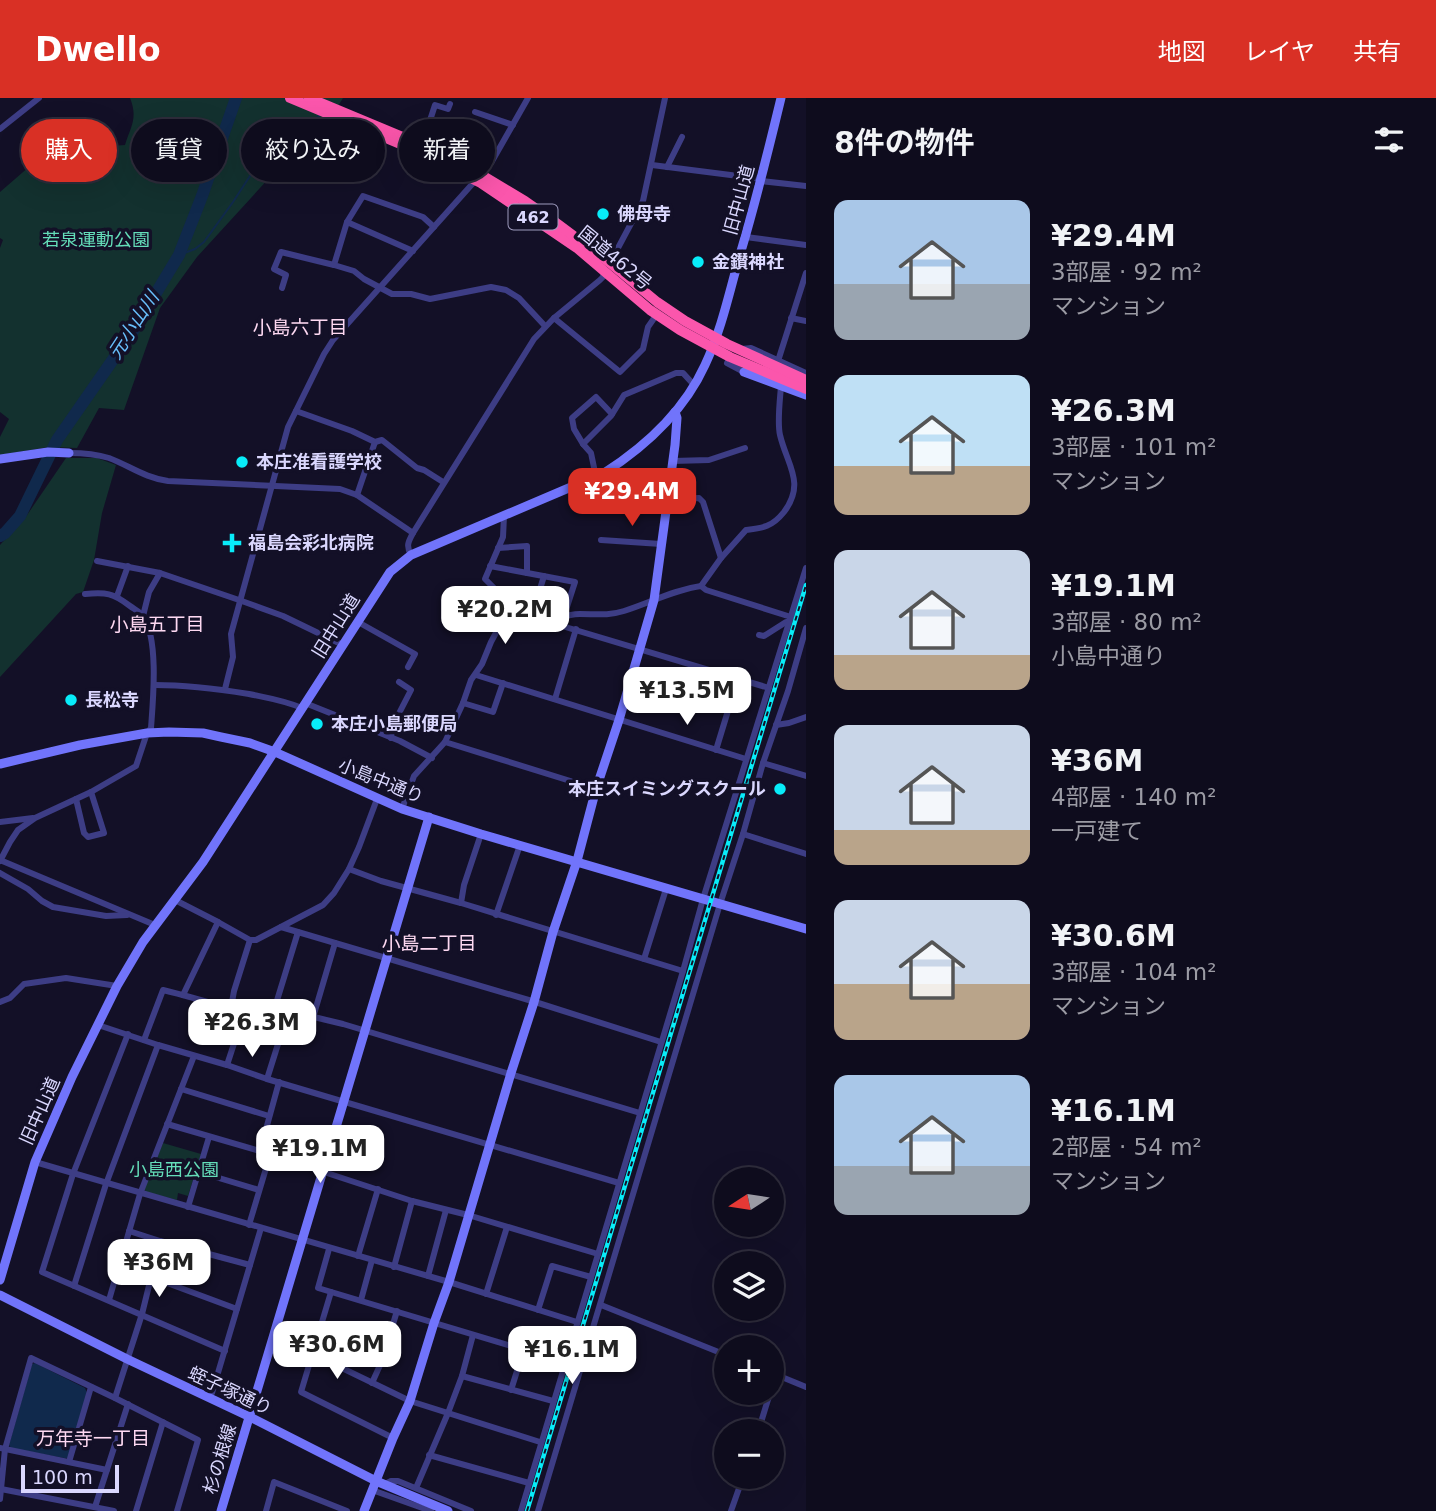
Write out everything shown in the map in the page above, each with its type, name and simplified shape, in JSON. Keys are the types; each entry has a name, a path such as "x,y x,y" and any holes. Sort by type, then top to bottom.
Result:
{"highway":[{"name":"国道462号","path":"290,98 308,100 399,143"},
{"name":"国道462号","path":"337,114 399,137"},
{"name":"国道462号","path":"485,182 680,330 803,381"},
{"name":"国道462号","path":"605,271 657,302 714,343"}],"street":[{"path":"0,130 39,98"},
{"path":"495,156 528,98"},
{"path":"411,555 407,548 408,542 518,362 545,326 605,271 643,201 665,98"},
{"name":"旧中山道","path":"0,1280 35,1162 117,986 155,925 203,863 390,572 411,555 596,477 619,464 656,433 675,412 694,384 714,343 762,180 781,98"},
{"path":"430,119 435,105 448,109 450,104"},
{"path":"475,112 513,125"},
{"path":"667,167 682,137"},
{"path":"652,165 806,186"},
{"path":"225,690 233,657 231,634 239,600 288,427 332,340 474,182"},
{"path":"334,265 347,222 363,196 424,217 434,227"},
{"path":"347,222 414,251"},
{"path":"746,237 806,245"},
{"path":"282,288 286,275 274,269 281,252 354,271 392,294 411,294 430,299 491,287 506,290 519,298 545,326"},
{"path":"778,361 806,273"},
{"path":"554,318 620,372 643,349 648,327 657,314"},
{"path":"792,318 806,321"},
{"path":"803,381 778,361 751,348 734,353 727,363 806,395"},
{"path":"583,444 612,414 624,395 676,373 683,373 694,384"},
{"path":"549,621 564,616 594,616 621,612 677,590 701,586 746,530 766,527 783,513 794,498 796,485 779,434 781,386"},
{"path":"596,477 591,453 574,429 572,418 596,397 612,414"},
{"path":"296,411 352,430 375,442 382,440 417,468 443,482"},
{"path":"364,1511 380,1486 393,1438 410,1401 433,1323 449,1282 653,600 673,461 677,418 675,412"},
{"path":"357,495 375,442"},
{"path":"673,461 709,460 745,447"},
{"path":"0,459 48,452 89,453 106,457 153,479 340,489 357,495 413,533"},
{"path":"667,499 699,498 703,502 721,558"},
{"path":"504,516 503,537 485,579 511,605 549,621 769,688"},
{"path":"601,540 661,544"},
{"path":"498,548 527,546 527,573"},
{"path":"97,561 160,573 283,616 343,645"},
{"path":"117,596 128,566"},
{"path":"490,566 575,582 564,616"},
{"path":"521,1511 703,899 806,568"},
{"path":"143,616 149,592 160,573"},
{"path":"532,615 544,576"},
{"path":"701,586 790,619"},
{"path":"85,594 117,596 143,616 151,635 155,685 151,728 136,766 91,792 35,818 18,830 0,861 155,925"},
{"path":"402,809 414,776 445,742 471,680 511,605"},
{"path":"759,635 764,636 790,619"},
{"path":"358,622 415,654 408,667"},
{"path":"538,1511 720,904 806,628"},
{"path":"555,699 576,629"},
{"path":"476,675 746,759"},
{"path":"716,750 738,678"},
{"path":"391,738 392,727 411,690 398,682"},
{"path":"463,703 493,712 503,683"},
{"path":"155,685 225,690 303,705 391,738 432,758"},
{"path":"776,725 806,717"},
{"name":"小島中通り","path":"0,764 147,733 203,733 250,743 275,752 377,799 429,817 250,1417"},
{"path":"445,742 596,789"},
{"path":"763,763 806,776"},
{"path":"76,799 84,832 88,837 104,833 91,792"},
{"path":"175,900 250,940 256,940 323,905 334,893 349,869 377,799"},
{"path":"429,817 806,929"},
{"path":"0,822 35,818"},
{"path":"461,904 481,834"},
{"path":"743,834 806,853"},
{"path":"496,915 520,845"},
{"path":"349,869 407,889 683,971"},
{"path":"0,873 28,888 42,901 54,907 106,916 133,915"},
{"path":"645,959 666,889"},
{"path":"183,995 218,922"},
{"path":"281,927 661,1042"},
{"path":"271,1020 298,932"},
{"path":"231,1008 250,940"},
{"path":"144,1040 163,990 309,1031 335,943"},
{"path":"0,1002 10,998 24,984 66,978 117,986"},
{"path":"227,1065 244,1013"},
{"path":"314,1017 366,1030 640,1113"},
{"path":"98,1025 267,1079 619,1183"},
{"path":"267,1079 284,1025"},
{"path":"128,1034 73,1174 42,1272 225,1351"},
{"path":"74,1286 106,1184 158,1045"},
{"path":"109,1300 140,1194 194,1056"},
{"path":"260,1151 279,1082"},
{"path":"181,1089 269,1116"},
{"path":"167,1124 260,1151 412,1201 598,1254"},
{"path":"188,1207 209,1137"},
{"path":"249,1225 270,1155"},
{"path":"35,1162 449,1282 577,1322"},
{"path":"199,1172 258,1191"},
{"path":"358,1256 378,1189"},
{"path":"394,1267 412,1201"},
{"path":"428,1276 446,1210"},
{"path":"486,1294 506,1227"},
{"path":"212,1393 261,1228"},
{"path":"129,1231 250,1265"},
{"path":"115,1398 142,1314 160,1241"},
{"path":"329,1248 318,1288 565,1362"},
{"path":"361,1300 372,1261"},
{"path":"538,1310 552,1266 591,1277"},
{"path":"150,1277 237,1309"},
{"path":"331,1293 301,1392 393,1438"},
{"name":"蛭子塚通り","path":"0,1295 250,1417 380,1486 448,1511"},
{"path":"601,1305 714,1350"},
{"path":"372,1383 397,1311"},
{"path":"321,1327 387,1346"},
{"path":"416,1488 462,1376 473,1335"},
{"path":"511,1390 524,1349"},
{"path":"313,1354 410,1401 540,1442"},
{"path":"0,1499 3,1448 31,1358 198,1440 177,1511"},
{"path":"462,1376 553,1401"},
{"path":"784,1378 806,1387"},
{"path":"69,1462 91,1387"},
{"path":"95,1507 128,1404"},
{"name":"杉の根線","path":"221,1511 250,1417"},
{"path":"136,1511 163,1422"},
{"path":"3,1448 107,1470"},
{"path":"429,1455 529,1483"},
{"path":"380,1486 398,1481 471,1511"},
{"path":"266,1511 274,1482 347,1511"},
{"path":"380,1486 412,1508 431,1511"},
{"path":"1,1489 81,1508 95,1507 114,1511"},
{"path":"732,1511 739,1489"}],"green space":[{"name":"若泉運動公園","path":"130,98 343,98 330,119 241,119 241,182 266,182 197,257 160,308 124,410 99,408 77,448 49,447 0,455 0,437 9,419 0,412 0,248 3,240 0,238 0,192 21,174 21,182 117,182 117,146 125,145 131,127 131,182 227,182 227,119 133,119"},
{"path":"66,458 97,458 116,465 102,513 94,560 83,592 76,594 0,677 0,545 25,518"},
{"name":"小島西公園","path":"163,1143 201,1154 188,1196 178,1193 177,1200 146,1192 144,1188"}],"water":[{"path":"35,1363 85,1388 87,1393 68,1458 11,1448 9,1445 32,1364"}],"waterway":[{"name":"元小山川","path":"0,536 20,516 57,440 135,328 179,255 236,98"},
{"path":"179,255 204,242 265,153 275,143 292,139 320,115"}],"railway":[{"path":"527,1511 806,585"}],"place":[{"name":"佛母寺","path":"603,214"},
{"name":"金鑚神社","path":"698,262"},
{"name":"本庄准看護学校","path":"242,462"},
{"name":"福島会彩北病院","path":"232,543"},
{"name":"長松寺","path":"71,700"},
{"name":"本庄小島郵便局","path":"317,724"},
{"name":"本庄スイミングスクール","path":"780,789"}],"district":[{"name":"小島六丁目","path":"300,327"},
{"name":"小島五丁目","path":"157,624"},
{"name":"小島二丁目","path":"429,943"},
{"name":"万年寺一丁目","path":"93,1438"}]}
